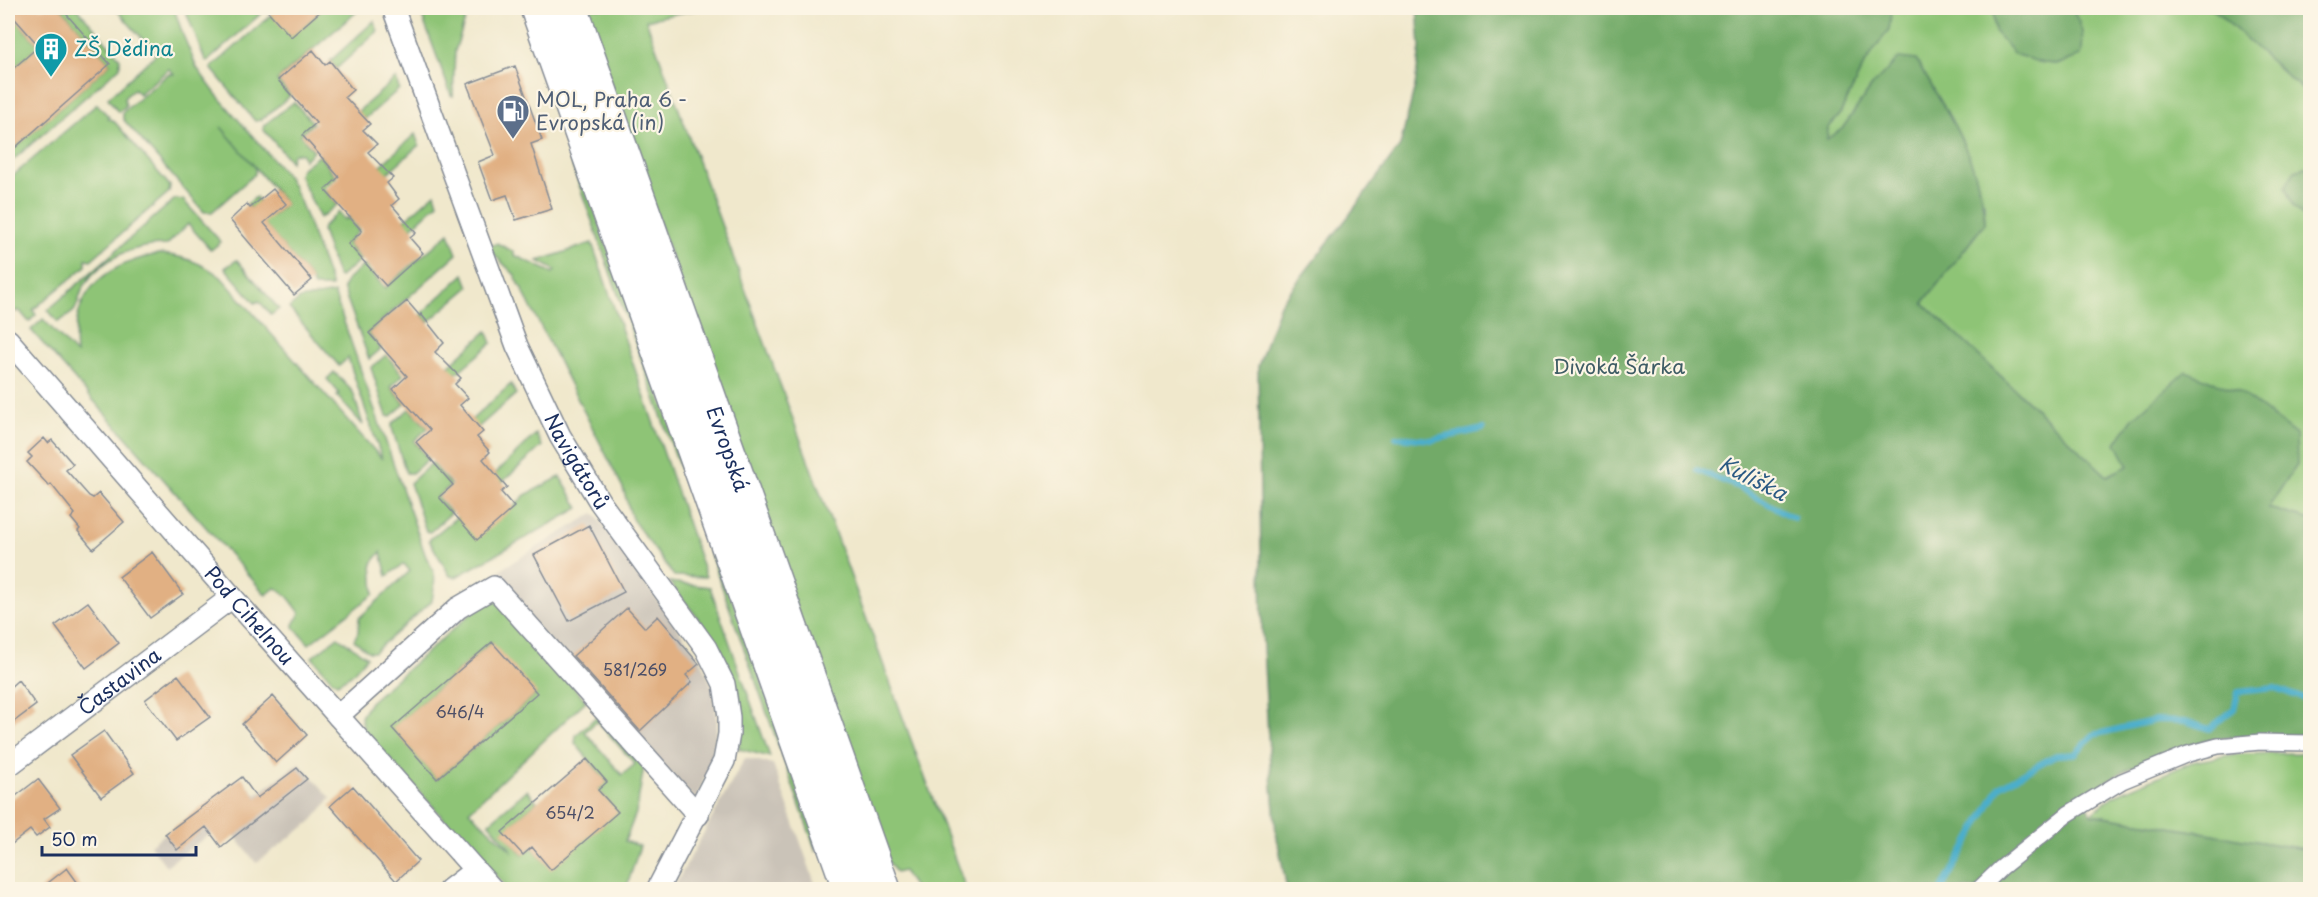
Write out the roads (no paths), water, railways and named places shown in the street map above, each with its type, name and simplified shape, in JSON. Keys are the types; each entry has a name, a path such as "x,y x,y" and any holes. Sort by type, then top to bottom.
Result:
{"main road":[{"name":"Evropská","path":"537,8 850,890"},
{"name":"Evropská","path":"571,8 884,890"}],"street":[{"name":"Navigátorů","path":"393,8 517,346 556,427 600,502 706,648 724,684 729,717 724,761 698,815 657,890"},
{"name":"Pod Cihelnou","path":"8,340 232,597 493,890"},
{"path":"338,716 458,608 494,587 698,815"},
{"name":"Častavina","path":"8,766 232,597"},
{"path":"1978,890 2068,814 2122,781 2188,754 2218,746 2260,742 2310,743"},
{"path":"449,890 476,870"}],"waterway":[{"path":"1396,437 1432,440 1483,429"},
{"name":"Kuliška","path":"1697,470 1738,487 1794,518"},
{"path":"1941,890 2000,786 2056,755 2075,754 2093,735 2156,720 2185,721 2209,729 2234,709 2238,692 2275,688 2310,701"}],"place":[{"name":"ZŠ Dědina","path":"51,78"},
{"name":"MOL, Praha 6 - Evropská (in)","path":"513,140"}],"park label":[{"name":"Divoká Šárka","path":"1619,367"}]}
